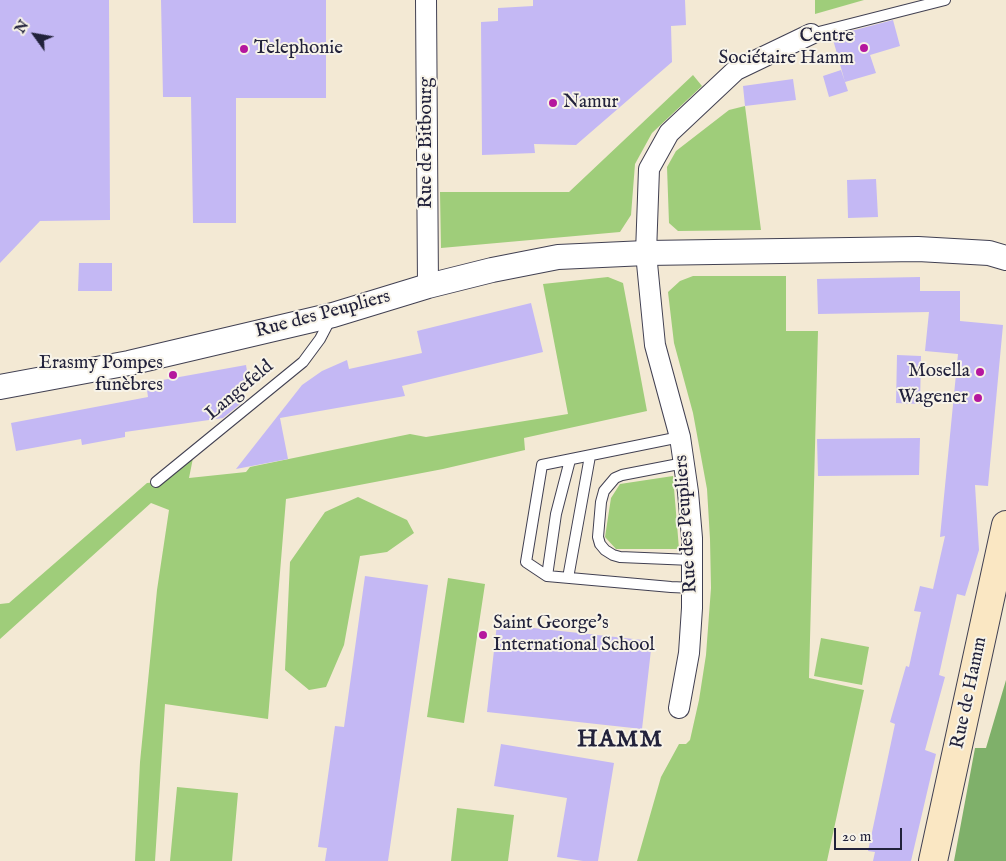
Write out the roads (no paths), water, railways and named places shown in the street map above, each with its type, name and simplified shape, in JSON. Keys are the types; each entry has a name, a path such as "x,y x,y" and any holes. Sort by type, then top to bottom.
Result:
{"main road":[{"name":"Rue de Hamm","path":"933,861 995,596 1006,524"}],"street":[{"name":"Rue de Bitbourg","path":"426,0 428,286"},
{"path":"646,253 649,169 669,133 736,70 811,34"},
{"name":"Rue des Peupliers","path":"0,387 129,363 333,315 428,286 492,270 558,257 646,253 918,249 989,253 1006,258"},
{"name":"Rue des Peupliers","path":"646,253 655,345 680,438 688,492 693,588 689,653 679,708"}],"lane":[{"path":"811,34 945,0"},
{"name":"Langefeld","path":"156,482 303,362 320,339 333,315"},
{"path":"680,438 542,465 526,562 547,576 693,588"},
{"path":"568,578 590,456"},
{"path":"547,576 556,514 570,460"},
{"path":"684,464 622,475 615,478 604,491 601,502 598,537 600,544 605,550 620,557 692,560"}],"place":[{"name":"Centre Sociétaire Hamm","path":"864,48"},
{"name":"Telephonie","path":"244,49"},
{"name":"Namur","path":"553,103"},
{"name":"Mosella","path":"980,372"},
{"name":"Erasmy Pompes funèbres","path":"173,375"},
{"name":"Wagener","path":"978,398"},
{"name":"Saint George's International School","path":"483,635"}],"district":[{"name":"HAMM","path":"620,741"}]}
